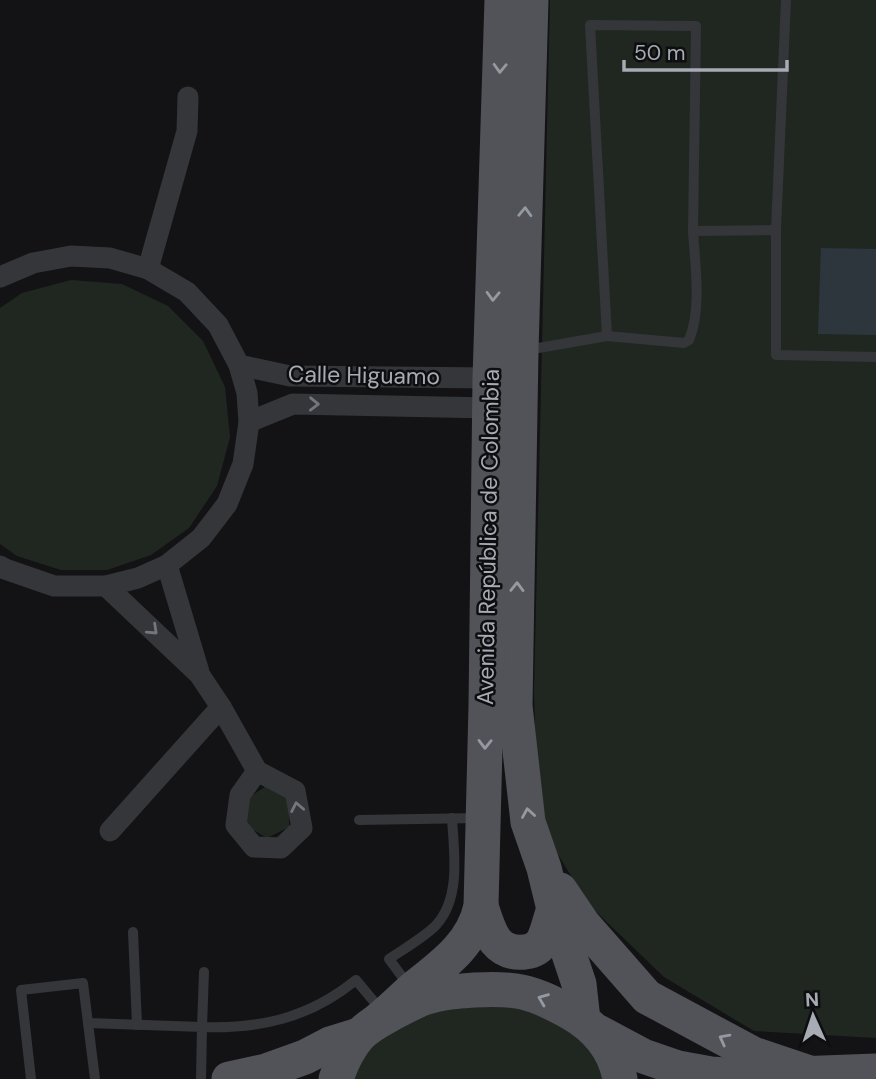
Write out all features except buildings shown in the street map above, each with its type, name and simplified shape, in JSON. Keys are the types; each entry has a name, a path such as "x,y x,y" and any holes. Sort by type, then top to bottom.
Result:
{"main road":[{"name":"Avenida República de Colombia","path":"371,1026 442,966 454,929 478,919 481,906 468,818 490,393 502,0"},
{"name":"Avenida República de Colombia","path":"531,0 515,706 528,822 579,984 587,1024"},
{"path":"544,868 583,923 647,998 752,1054 810,1073"},
{"path":"481,906 487,926 500,948 522,953 534,950 542,941 554,909"},
{"path":"229,1079 272,1075 407,1005 428,997 452,992 490,990 520,991 546,999 643,1056 696,1077 876,1071"},
{"path":"587,1024 609,1047 621,1079"},
{"path":"336,1079 344,1058 371,1026"}],"street":[{"path":"148,269 187,131 188,97"},
{"path":"0,277 33,263 71,256 110,258 148,269 187,292 218,325 239,365 247,393 249,422 243,464 227,504 201,538 167,565 138,578 106,586 54,586 0,566"},
{"name":"Calle Higuamo","path":"239,365 290,376 490,393"},
{"name":"Calle Higuamo","path":"249,422 293,404 490,393"},
{"path":"167,565 200,674 257,771"},
{"path":"106,586 200,674"},
{"path":"110,831 220,707"}],"lane":[{"path":"786,0 776,230 776,355 876,357"},
{"path":"521,351 607,336 684,343 689,340 696,289 693,231 696,26 590,25 607,336"},
{"path":"693,231 776,230"},
{"path":"359,820 468,818 454,850 449,906 454,929"},
{"path":"133,932 137,1025"},
{"path":"201,1079 204,972"},
{"path":"88,1023 202,1027 240,1027 270,1023 300,1014 356,980 371,1026"},
{"path":"31,1079 21,990 83,983 95,1079"}],"shaded area":[{"path":"550,0 876,0 876,1038 754,1031 664,977 588,904 556,851 537,794 534,692"},
{"path":"821,248 876,249 876,335 818,334"},
{"path":"71,280 122,284 168,306 203,341 225,387 230,437 217,486 189,528 151,555 107,570 61,570 17,556 0,544 0,308 22,293"},
{"path":"268,785 289,800 289,827 267,838 245,825 246,799"},
{"path":"507,1003 573,1028 611,1079 351,1079 360,1060 375,1043 417,1014"}]}
